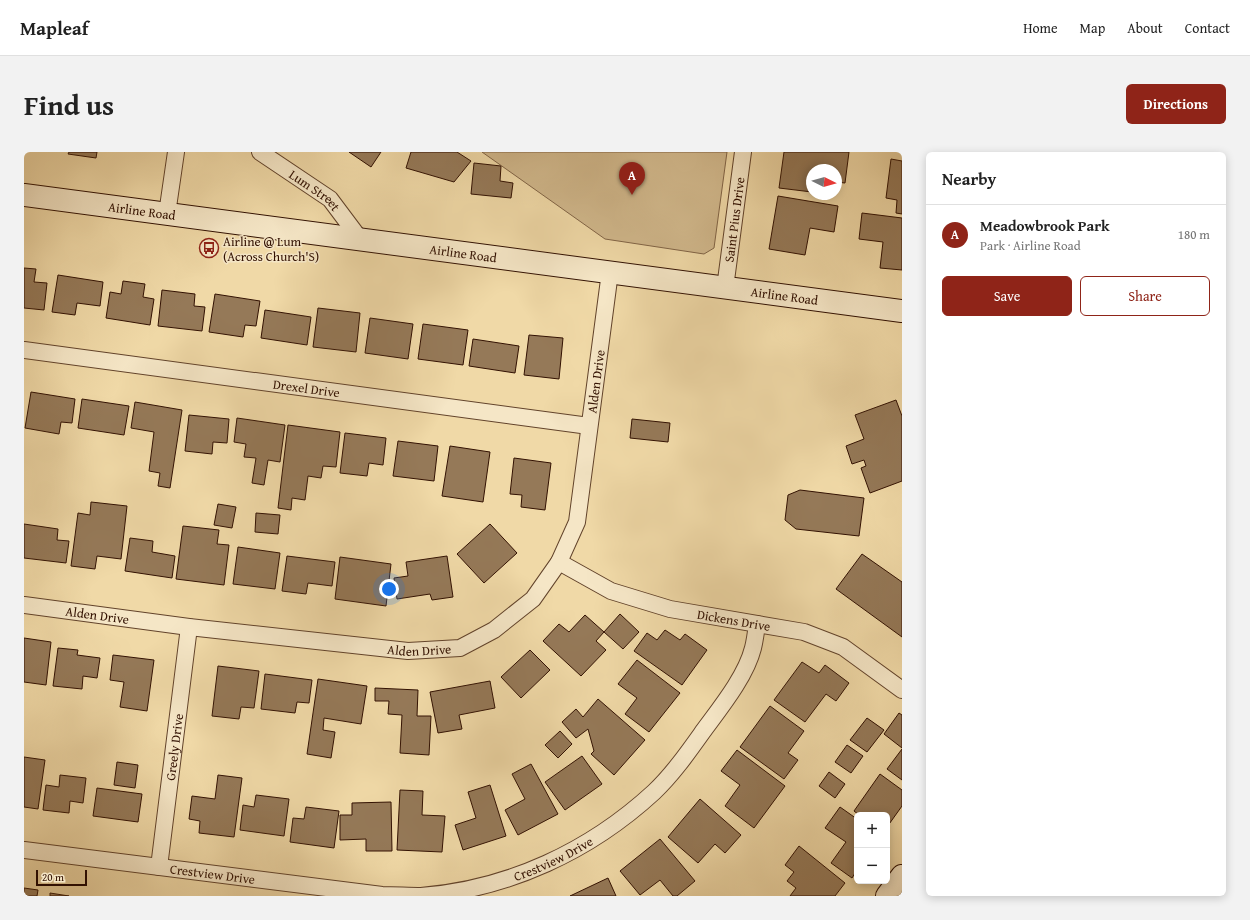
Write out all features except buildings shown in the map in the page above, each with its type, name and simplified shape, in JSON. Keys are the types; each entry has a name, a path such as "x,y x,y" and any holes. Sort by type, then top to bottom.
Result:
{"main road":[{"name":"Airline Road","path":"24,194 902,311"},
{"path":"887,896 902,876"}],"street":[{"path":"167,214 176,152"},
{"name":"Lum Street","path":"260,152 330,199 360,239"},
{"name":"Saint Pius Drive","path":"725,288 743,152"},
{"name":"Alden Drive","path":"24,605 189,626 408,651 460,648 494,630 533,599 559,562 577,522 610,272"},
{"name":"Drexel Drive","path":"24,350 589,426"},
{"name":"Dickens Drive","path":"559,562 611,591 670,609 804,632 843,647 902,690"},
{"name":"Crestview Drive","path":"24,850 382,895 421,896 457,891 496,882 539,868 581,848 616,824 655,791 694,744 723,704 746,666 753,648 757,624"},
{"name":"Greely Drive","path":"159,867 189,626"}],"shaded area":[{"path":"482,152 727,152 714,248 704,254 605,239"}],"place":[{"name":"Meadowbrook Park","path":"632,195"},
{"name":"Airline @ Lum (Across Church'S)","path":"209,248"}]}
